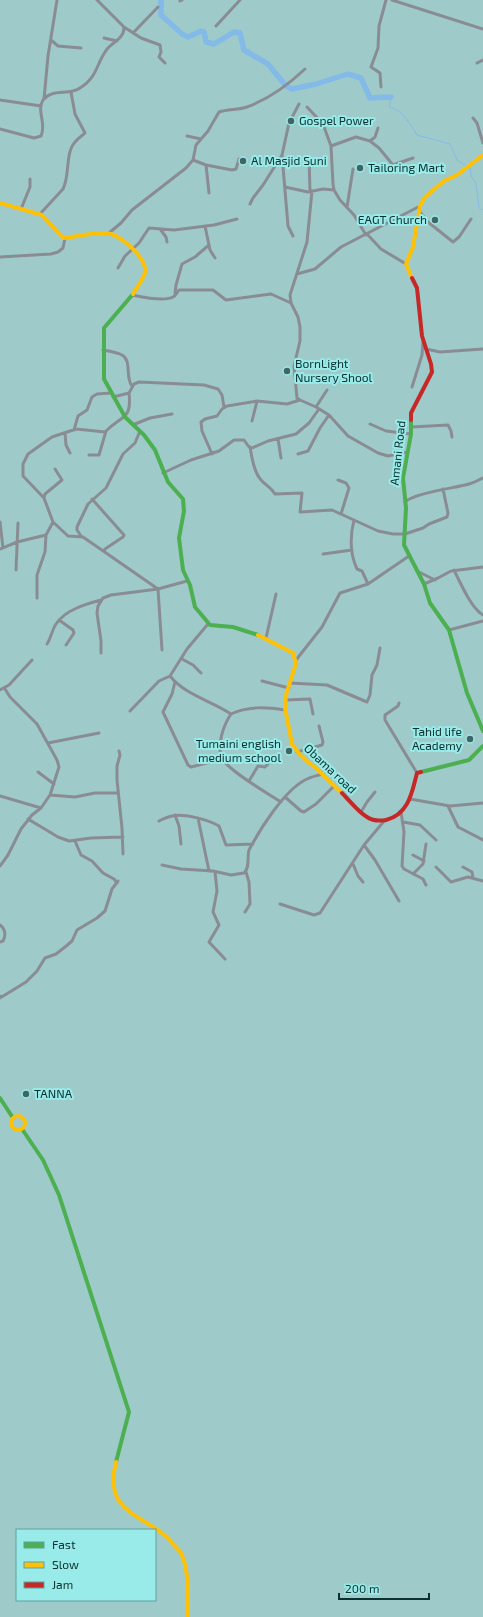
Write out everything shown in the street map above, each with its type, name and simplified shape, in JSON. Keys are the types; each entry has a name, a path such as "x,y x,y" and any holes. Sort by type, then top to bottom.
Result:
{"street":[{"path":"0,129 34,138 39,138 43,133 44,125 41,106 44,99 44,89 57,0"},
{"path":"97,0 124,28 160,45 161,52 159,57 165,63"},
{"path":"216,26 240,0"},
{"path":"381,87 380,73 371,67 378,48 379,26 386,0"},
{"path":"392,0 483,29"},
{"path":"133,33 158,7"},
{"path":"44,99 50,94 71,92 80,89 92,78 108,49 123,34 124,28"},
{"path":"104,38 117,41"},
{"path":"51,40 58,46 81,48"},
{"path":"477,63 483,60"},
{"path":"0,203 40,214 61,237 65,238 109,233 121,223 132,210 182,171 193,160 195,148 208,131 219,112 245,107 257,102 286,86 305,69"},
{"path":"40,214 63,189 73,144 85,133 75,114 71,92"},
{"path":"0,100 41,106"},
{"path":"294,236 288,226 282,155 290,119 299,104"},
{"path":"307,107 323,124 331,146 333,184 334,190 340,200 347,207 366,234 381,249 406,264 413,246 419,208 425,196 435,188 457,175 464,168 483,155"},
{"path":"473,118 477,123 483,143"},
{"path":"370,141 375,137 378,128"},
{"path":"187,136 201,139"},
{"path":"331,146 356,137 370,141 379,148 393,165 413,158"},
{"path":"250,204 282,155"},
{"path":"309,158 311,191 307,242 291,292 291,303 300,322 300,341 294,366 296,394 300,400 329,415 348,436 378,453 388,456 408,452"},
{"path":"193,160 206,165 232,170 236,169 239,159"},
{"path":"206,165 209,193"},
{"path":"347,207 354,169"},
{"path":"21,208 30,187 30,179"},
{"path":"285,187 311,191 323,189 334,190"},
{"path":"419,208 428,222 453,242 459,237 471,220"},
{"path":"298,274 315,269 341,248 419,208"},
{"path":"118,268 125,256 142,239 147,229 174,230 237,220"},
{"path":"205,226 209,245 215,258"},
{"path":"160,229 166,237 167,242"},
{"path":"109,233 122,240 132,249 144,263 146,270 132,295 104,328 104,379 125,417 135,424 155,450 163,473 168,482 183,499 184,503 179,538 179,548 183,570 196,607 208,624 222,627 233,627 266,638 291,651 296,660 322,627 340,593 368,584 409,556"},
{"path":"0,257 51,254 58,252 63,248 65,238"},
{"path":"175,295 176,285 182,264 195,257 209,245"},
{"name":"Amani Road","path":"406,264 417,288 423,339 432,372 413,409 411,434 403,478 405,502 404,545 424,584 430,604 449,630 467,692 483,731"},
{"path":"132,295 155,299 171,298 179,290 200,292 213,290 226,300 271,294 291,303"},
{"path":"412,387 422,355 423,339"},
{"path":"426,348 440,352 483,348"},
{"path":"103,350 120,354 125,357 129,382 132,386"},
{"path":"89,455 99,455 105,432 125,417 130,409 129,393 134,383 142,382 212,387 218,389 220,392 224,407"},
{"path":"316,407 327,390"},
{"path":"74,430 78,416 87,410 92,397 97,394 112,395 129,393"},
{"path":"212,454 202,431 201,422 205,419 218,416 224,407 257,401 288,404 300,400"},
{"path":"252,421 257,401"},
{"path":"250,447 291,436 299,432 309,423 319,410"},
{"path":"135,424 150,418 172,414"},
{"path":"298,454 309,450 320,428 329,415"},
{"path":"370,424 386,431 411,434"},
{"path":"411,427 448,425 452,437"},
{"path":"81,536 68,536 53,522 44,498 24,478 23,464 30,453 52,437 74,430 105,432"},
{"path":"140,431 135,443 123,454 106,488 88,504 77,530 81,536 158,589"},
{"path":"65,433 66,445 70,453"},
{"path":"278,439 282,458"},
{"path":"163,473 191,460 219,451 235,440 246,441 250,447 257,474 262,481 271,487 275,494 301,493 300,512 317,512 331,509 384,533 404,534 447,517 448,513 443,489"},
{"path":"44,498 45,494 62,480 55,469"},
{"path":"405,502 412,498 443,489 471,484 483,478"},
{"path":"338,480 346,483 349,489 341,514"},
{"path":"92,499 124,535 105,548 104,551"},
{"path":"354,520 351,534 352,550 357,569 362,571 368,584"},
{"path":"0,522 1,549 17,542 46,535"},
{"path":"37,598 36,580 45,552 46,535 53,522"},
{"path":"16,570 18,523"},
{"path":"323,554 352,550"},
{"path":"424,584 454,570 483,567"},
{"path":"454,570 478,611 483,615"},
{"path":"416,571 435,580"},
{"path":"47,644 59,620 71,612 111,595 158,589 188,582"},
{"path":"158,589 162,650"},
{"path":"266,638 276,594"},
{"path":"101,600 97,613 101,653"},
{"path":"59,620 72,628 74,633 66,645"},
{"path":"449,630 483,621"},
{"path":"130,711 159,681 170,676 187,649 208,624"},
{"path":"290,683 327,685 367,702 370,695 372,675 378,661 380,648"},
{"path":"182,659 193,665 201,673"},
{"path":"0,690 5,689 32,660"},
{"name":"Obama road","path":"296,660 285,710 291,741 297,752 369,819 380,821 385,820"},
{"path":"170,676 175,682 231,714 261,707 285,710"},
{"path":"262,681 289,688"},
{"path":"175,682 172,694 163,712 188,765 191,767 222,759"},
{"path":"0,866 8,855 18,832 28,819 41,808 50,795 59,767 36,722 10,697 5,689"},
{"path":"286,700 310,698 313,714"},
{"path":"280,904 299,911 318,914 323,910 364,845 385,820 401,812 410,799 416,772 385,720 385,715 398,706 399,703"},
{"path":"231,714 222,734 220,751 222,759 249,781 282,802"},
{"path":"297,752 322,745 323,742 319,726"},
{"path":"48,743 99,733"},
{"path":"416,772 469,760 483,746"},
{"path":"119,752 120,755 117,766 118,793 123,837 123,854"},
{"path":"249,781 258,766 260,765 265,767 268,764"},
{"path":"38,772 54,784"},
{"path":"245,912 250,904 249,882 246,872 248,868 248,855 253,844 268,818 285,797 304,780 322,774"},
{"path":"285,797 304,812 316,804 334,786"},
{"path":"361,812 374,792"},
{"path":"50,795 75,797 95,793 118,793"},
{"path":"0,796 41,808"},
{"path":"410,799 448,806 483,803"},
{"path":"448,806 458,827 483,840"},
{"path":"401,812 404,832 402,866 423,879 426,885"},
{"path":"159,821 175,816 198,818 219,826 226,845 253,844"},
{"path":"175,816 179,826 181,844"},
{"path":"198,818 209,871"},
{"path":"28,819 58,837 66,840 75,841 91,838 123,837"},
{"path":"403,822 420,825 436,840"},
{"path":"0,997 26,982 37,971 45,958 56,954 65,947 72,941 77,930 97,918 105,910 112,889 118,882 103,873 92,861 81,855 75,841"},
{"path":"413,874 423,865 426,844"},
{"path":"364,845 399,901"},
{"path":"413,855 424,861"},
{"path":"353,864 358,876 363,882"},
{"path":"162,865 181,869 234,875 246,872"},
{"path":"436,867 451,882 464,878 473,878 483,881"},
{"path":"463,867 472,872 473,878"},
{"path":"215,872 217,891 213,909 214,915 218,919 219,924 209,942 225,958"},
{"path":"0,925 5,932 5,937 3,941 0,942"},
{"path":"0,1098 13,1118"},
{"path":"19,1116 23,1118 25,1123 22,1129 15,1130 12,1127 10,1122 13,1118 19,1116"},
{"path":"22,1129 47,1167 58,1195 128,1414 114,1471 115,1492 117,1498 127,1511 166,1535 180,1553 186,1573 188,1617"}],"waterway":[{"path":"161,0 161,15 182,34 188,37 201,31 204,32 206,42 214,44 234,32 240,33 244,50 268,64 286,86 292,89 316,84 348,74 361,78 370,98 391,97"},
{"path":"391,97 389,107 402,114 417,135 450,144 457,160 465,165"},
{"path":"470,167 471,176 476,183 479,208 483,210"}],"traffic: fast":[{"path":"133,294 104,328 104,379 125,417 144,435 155,450 168,482 183,499 184,511 179,538 183,570 190,585 195,607 210,625 233,627 258,635"},
{"path":"411,420 411,434 403,478 406,508 404,545 424,584 430,603 449,630 467,693 483,731"},
{"path":"421,772 469,760 483,746"},
{"path":"0,1098 13,1118"},
{"path":"22,1129 43,1160 59,1195 129,1412 116,1462"}],"traffic: slow":[{"path":"412,278 406,264 413,247 420,206 425,197 444,181 457,175 483,155"},
{"path":"0,203 42,215 63,238 95,233 106,233 112,234 125,242 142,260 145,272 133,294"},
{"path":"258,635 293,653 296,663 286,695 285,708 292,744 301,756 342,793"},
{"path":"15,1116 21,1116 25,1120 25,1123 25,1126 21,1130 15,1130 11,1126 11,1120 15,1116"},
{"path":"116,1462 113,1480 115,1494 121,1504 130,1512 163,1534 181,1553 186,1568 188,1585 188,1617"}],"traffic: jam":[{"path":"411,420 411,413 432,372 422,336 417,288 412,278"},
{"path":"342,793 367,817 381,821 386,820 394,817 405,808 411,795 417,773 421,772"}],"place":[{"name":"Gospel Power","path":"291,121"},
{"name":"Al Masjid Suni","path":"243,161"},
{"name":"Tailoring Mart","path":"360,168"},
{"name":"EAGT Church","path":"435,220"},
{"name":"BornLight Nursery Shool","path":"287,371"},
{"name":"Tahid life Academy","path":"470,739"},
{"name":"Tumaini english medium school","path":"289,751"},
{"name":"TANNA","path":"26,1094"}]}
